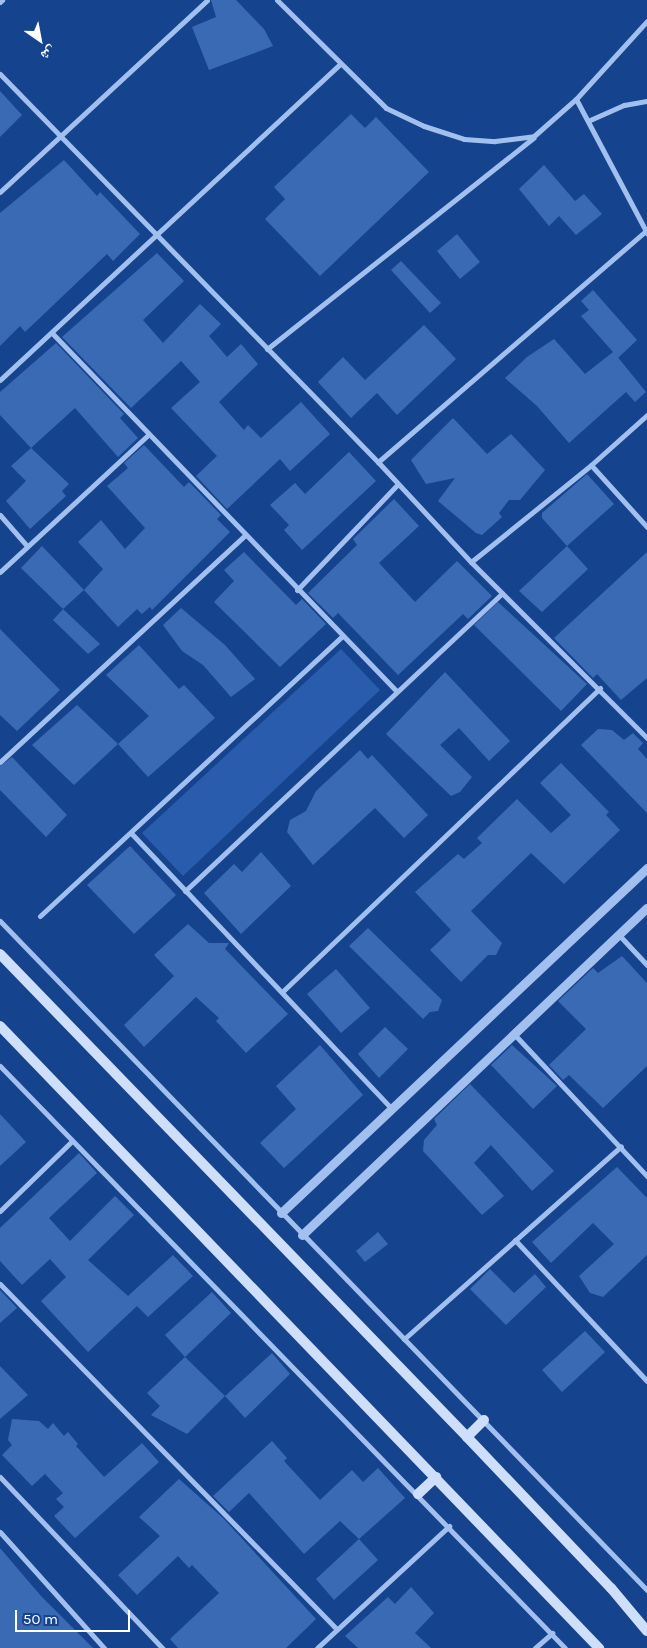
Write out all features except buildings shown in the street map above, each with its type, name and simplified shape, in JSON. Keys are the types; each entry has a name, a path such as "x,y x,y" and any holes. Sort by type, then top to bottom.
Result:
{"main road":[{"path":"0,954 467,1437 611,1588 647,1631"},
{"path":"0,1026 599,1648"},
{"path":"467,1437 484,1420"},
{"path":"418,1494 436,1478"}],"street":[{"path":"0,192 207,0"},
{"path":"277,0 386,108 424,126 464,139 495,141 534,136"},
{"path":"268,349 534,136 576,99 647,21"},
{"path":"0,380 340,64"},
{"path":"0,74 58,137 378,462 470,562 600,688 647,738"},
{"path":"378,462 647,231 590,120 576,99"},
{"path":"590,120 624,104 647,101"},
{"path":"52,333 341,637 396,690"},
{"path":"470,562 591,464 647,415"},
{"path":"0,572 148,435"},
{"path":"591,464 647,527"},
{"path":"297,590 398,484"},
{"path":"0,515 27,546"},
{"path":"0,762 245,534"},
{"path":"185,892 396,690 502,593"},
{"path":"40,916 341,637"},
{"path":"282,992 600,688"},
{"path":"131,833 392,1109"},
{"path":"281,1213 647,868"},
{"path":"302,1235 647,908"},
{"path":"0,921 647,1590"},
{"path":"619,935 647,965"},
{"path":"514,1034 647,1176"},
{"path":"0,1066 418,1494 565,1648"},
{"path":"0,1211 72,1141"},
{"path":"404,1339 620,1146"},
{"path":"515,1240 647,1381"},
{"path":"0,1284 337,1629"},
{"path":"0,1477 162,1648"},
{"path":"317,1648 449,1526"},
{"path":"0,1532 104,1648"},
{"path":"535,1648 552,1633"}],"shaded area":[{"path":"341,649 380,690 183,876 142,833"}]}
